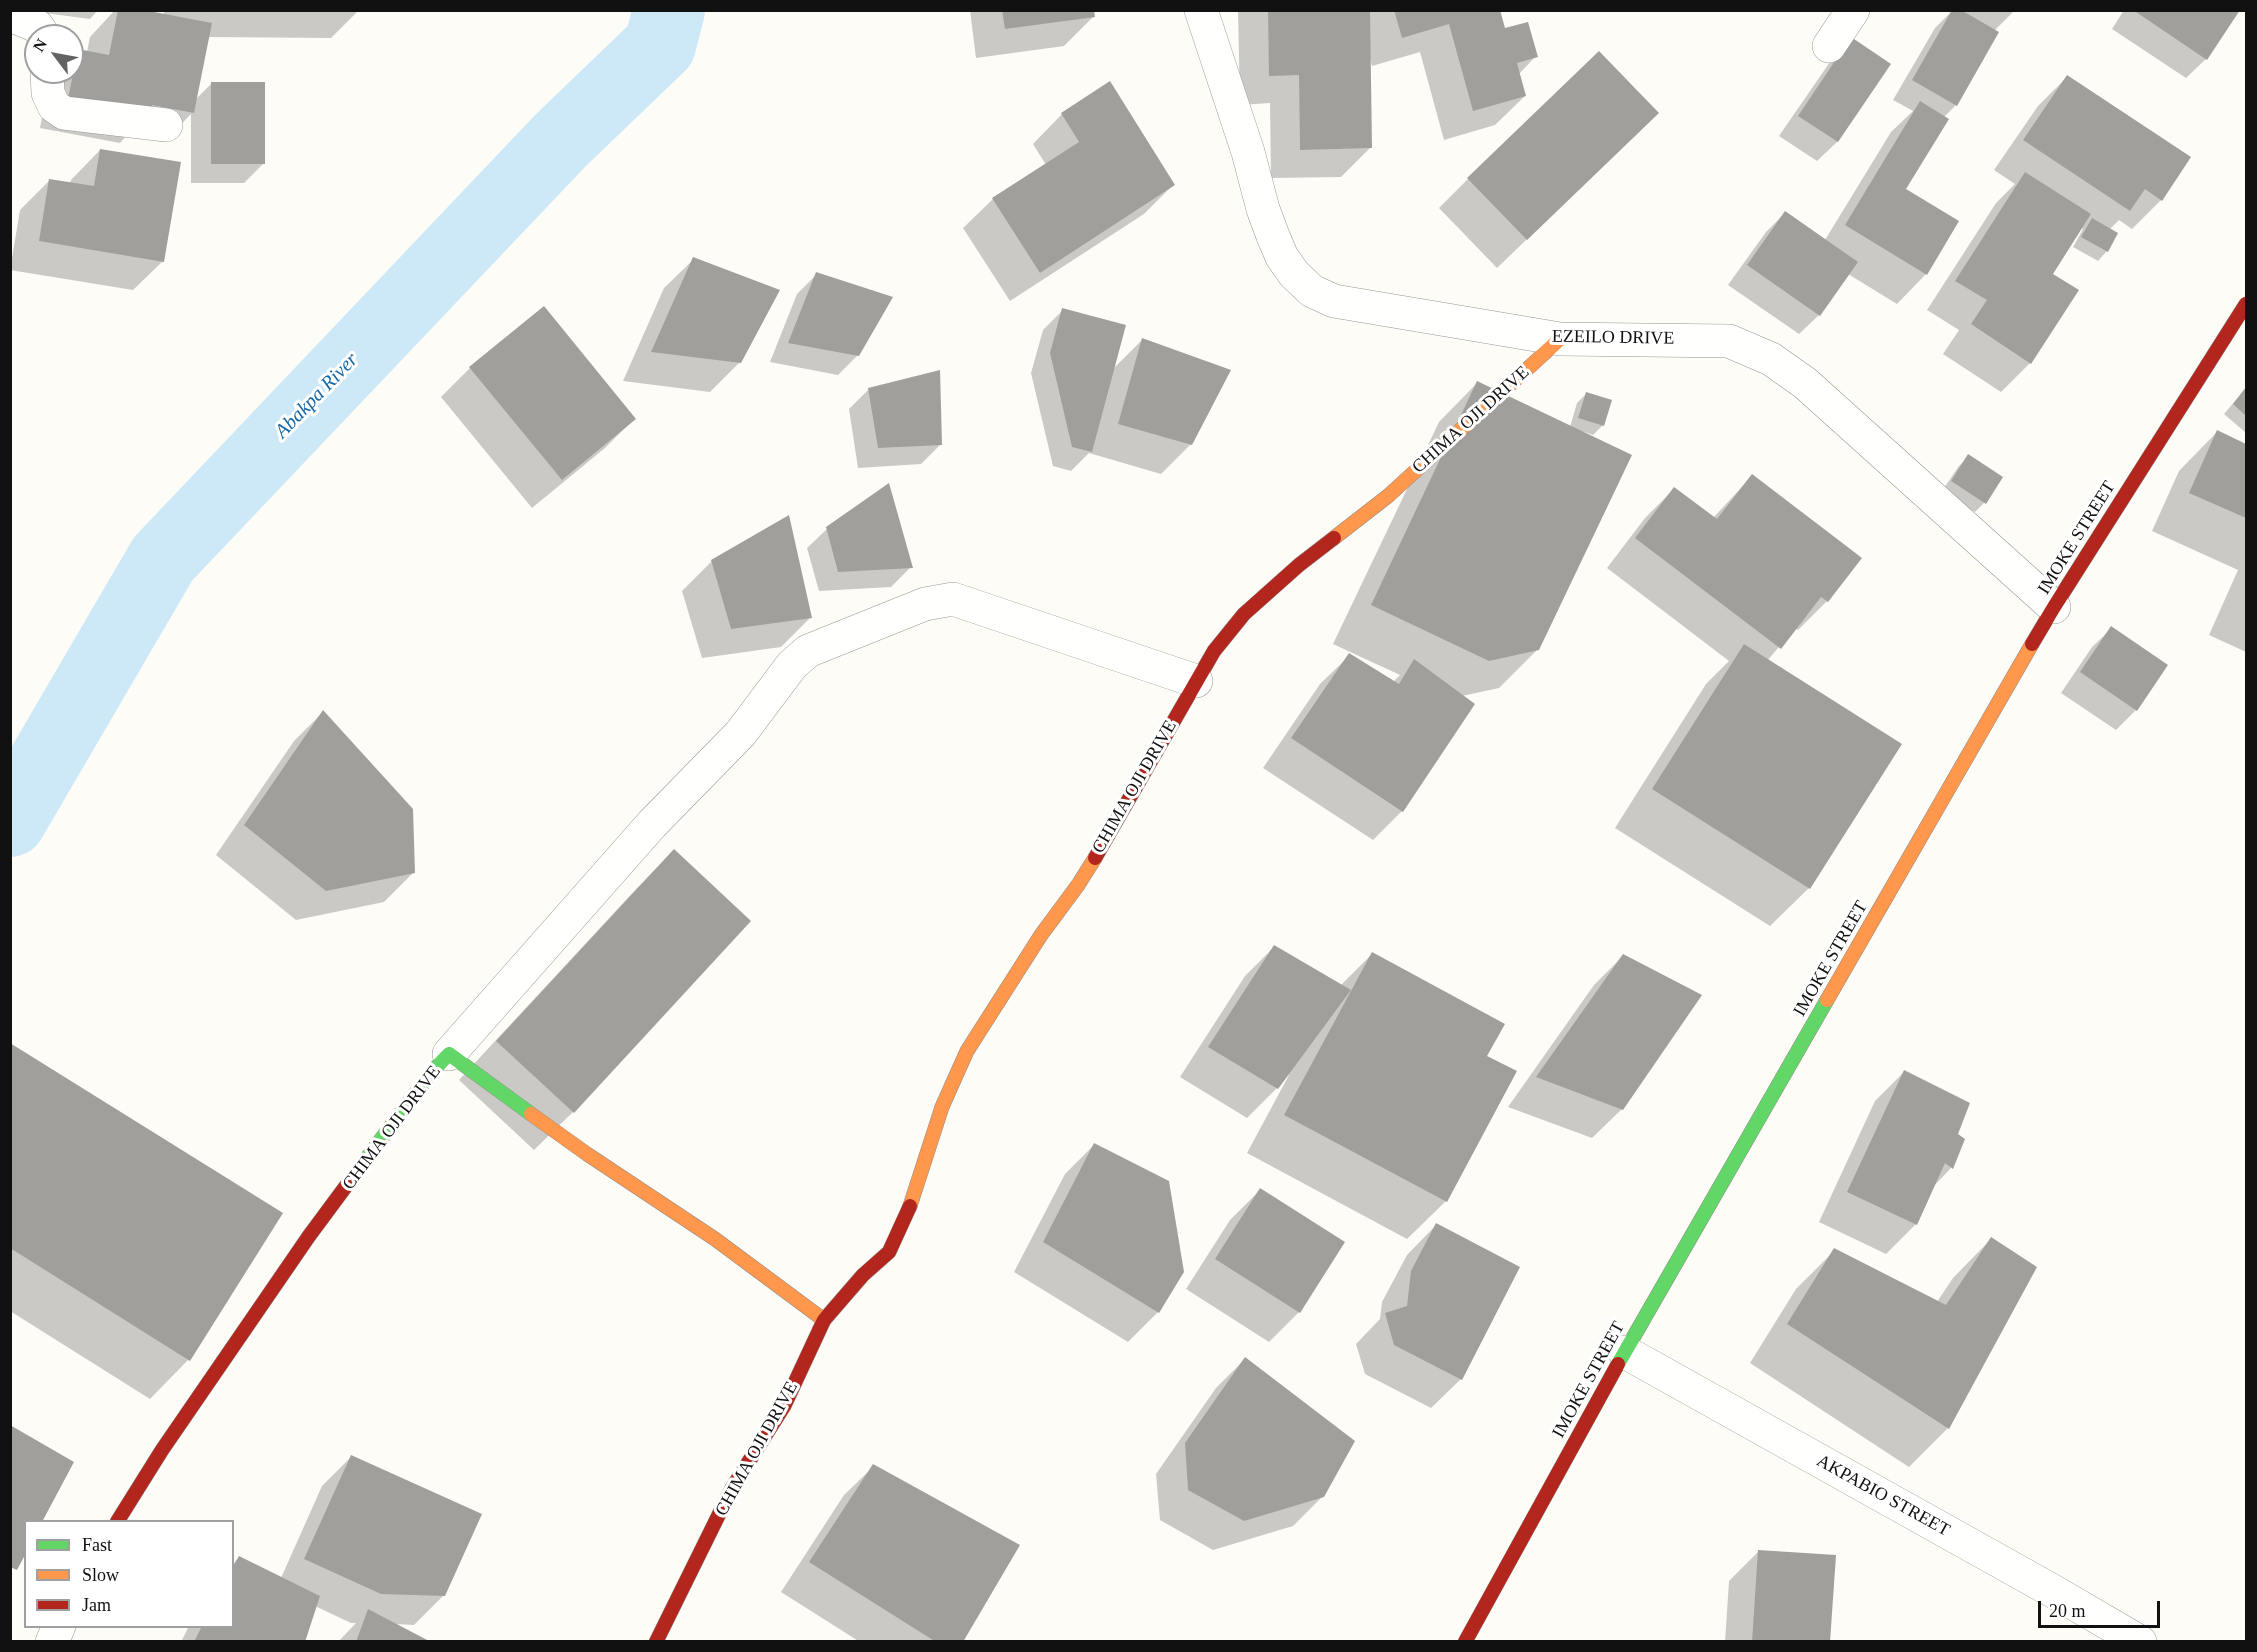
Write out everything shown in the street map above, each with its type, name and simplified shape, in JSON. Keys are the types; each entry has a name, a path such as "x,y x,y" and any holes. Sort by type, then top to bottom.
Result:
{"street":[{"name":"EZEILO DRIVE","path":"1201,10 1273,236 1282,257 1312,291 1334,301 1560,339 1729,340 1771,359 1805,383 2054,608"},
{"path":"1829,46 1853,10"},
{"path":"10,15 32,24"},
{"path":"48,84 48,93 54,106 64,113 166,126"},
{"name":"IMOKE STREET","path":"1464,1641 1625,1352 2054,608 2247,304"},
{"name":"CHIMA OJI DRIVE","path":"656,1641 732,1488 784,1406 824,1320 863,1275 889,1252 904,1222 942,1107 967,1051 1041,935 1078,885 1214,651 1244,614 1299,565 1388,496 1560,339"},
{"path":"449,1054 652,824 741,733 792,665 808,651 925,604 953,599 1196,681"},
{"name":"CHIMA OJI DRIVE","path":"118,1520 162,1450 309,1236 430,1074 449,1054 587,1154 715,1239 824,1320"},
{"name":"AKPABIO STREET","path":"1625,1352 2139,1641"}],"building":[{"path":"118,10 144,10 212,23 194,113 152,105 151,114 68,99 71,84 84,84 84,50 109,55"},
{"path":"1002,10 1094,10 1095,17 1005,29"},
{"path":"1268,10 1370,10 1372,148 1300,150 1299,75 1269,76"},
{"path":"1394,10 1500,10 1505,28 1528,22 1538,57 1517,63 1526,96 1473,111 1449,24 1402,38"},
{"path":"1952,10 1961,10 1999,32 1957,106 1912,80"},
{"path":"2133,10 2240,10 2207,60"},
{"path":"1851,37 1891,64 1838,142 1798,116"},
{"path":"1599,51 1659,113 1527,240 1467,178"},
{"path":"2067,75 2191,157 2162,201 2145,189 2130,211 2023,140"},
{"path":"1110,81 1175,185 1040,273 992,198 1079,142 1061,113"},
{"path":"211,82 265,82 265,164 211,164"},
{"path":"1920,101 1949,119 1906,189 1959,221 1927,275 1845,225"},
{"path":"100,149 181,162 164,262 39,241 49,179 94,186"},
{"path":"2025,172 2091,214 2053,274 2079,290 2031,364 1971,324 1987,300 1955,281"},
{"path":"1785,211 1858,262 1820,316 1747,265"},
{"path":"2092,218 2118,233 2108,252 2081,237"},
{"path":"693,257 780,290 741,363 651,352"},
{"path":"816,272 893,297 859,356 788,343"},
{"path":"544,306 636,419 562,480 469,367"},
{"path":"1062,308 1126,325 1092,452 1072,447 1050,353"},
{"path":"1142,338 1231,370 1192,445 1118,424"},
{"path":"940,370 942,445 878,448 868,388"},
{"path":"1477,381 1632,455 1539,650 1489,661 1371,605"},
{"path":"2246,387 2246,416 2233,404"},
{"path":"1586,392 1612,400 1604,426 1578,418"},
{"path":"2217,430 2246,444 2246,518 2189,493"},
{"path":"1968,454 2003,477 1986,504 1951,481"},
{"path":"1752,474 1862,558 1828,602 1821,597 1781,649 1635,538 1674,487 1717,519"},
{"path":"889,483 913,568 838,572 826,527"},
{"path":"789,515 812,618 731,629 711,560"},
{"path":"2111,626 2168,665 2137,711 2080,672"},
{"path":"1744,644 1902,744 1810,889 1652,789"},
{"path":"1349,653 1399,684 1414,659 1475,704 1403,812 1291,738"},
{"path":"323,710 413,809 415,873 326,891 244,825"},
{"path":"674,849 751,921 574,1113 496,1041"},
{"path":"1274,945 1351,990 1278,1089 1208,1047"},
{"path":"1372,952 1505,1024 1487,1056 1517,1071 1447,1202 1284,1115"},
{"path":"1623,954 1702,995 1623,1110 1536,1077"},
{"path":"10,1043 283,1213 190,1361 10,1248"},
{"path":"1904,1070 1970,1103 1958,1134 1965,1139 1953,1169 1945,1163 1917,1225 1847,1192"},
{"path":"1094,1143 1169,1181 1184,1272 1159,1313 1043,1242"},
{"path":"1260,1188 1345,1242 1300,1313 1215,1259"},
{"path":"1436,1223 1520,1267 1462,1380 1394,1345 1385,1313 1407,1306 1411,1271"},
{"path":"1991,1237 2037,1267 1949,1429 1787,1324 1834,1248 1946,1305"},
{"path":"1245,1357 1355,1441 1324,1497 1244,1521 1188,1490 1185,1443"},
{"path":"10,1425 74,1462 43,1520 24,1520 24,1557 17,1570 10,1567"},
{"path":"351,1455 482,1514 445,1596 381,1594 304,1559"},
{"path":"873,1464 1020,1545 963,1642 936,1642 809,1562"},
{"path":"1758,1550 1836,1555 1830,1642 1752,1642"},
{"path":"239,1556 320,1596 305,1642 194,1642 201,1628 234,1628 234,1565"},
{"path":"368,1609 431,1642 356,1642"}],"waterway":[{"name":"Abakpa River","path":"10,821 163,559 561,140 660,45 669,10"}],"traffic: fast":[{"path":"1618,1364 1827,1000"},
{"path":"352,1178 430,1074 449,1054 531,1114"}],"traffic: slow":[{"path":"1334,538 1388,496 1560,339"},
{"path":"1827,1000 2032,644"},
{"path":"910,1206 942,1107 967,1051 1041,935 1095,858"},
{"path":"531,1114 715,1239 824,1320"}],"traffic: jam":[{"path":"2032,644 2246,304"},
{"path":"1095,858 1214,651 1244,614 1299,565 1334,538"},
{"path":"118,1520 162,1450 309,1236 352,1178"},
{"path":"656,1642 732,1488 784,1406 824,1320 863,1275 889,1252 910,1206"},
{"path":"1465,1642 1618,1364"}]}
